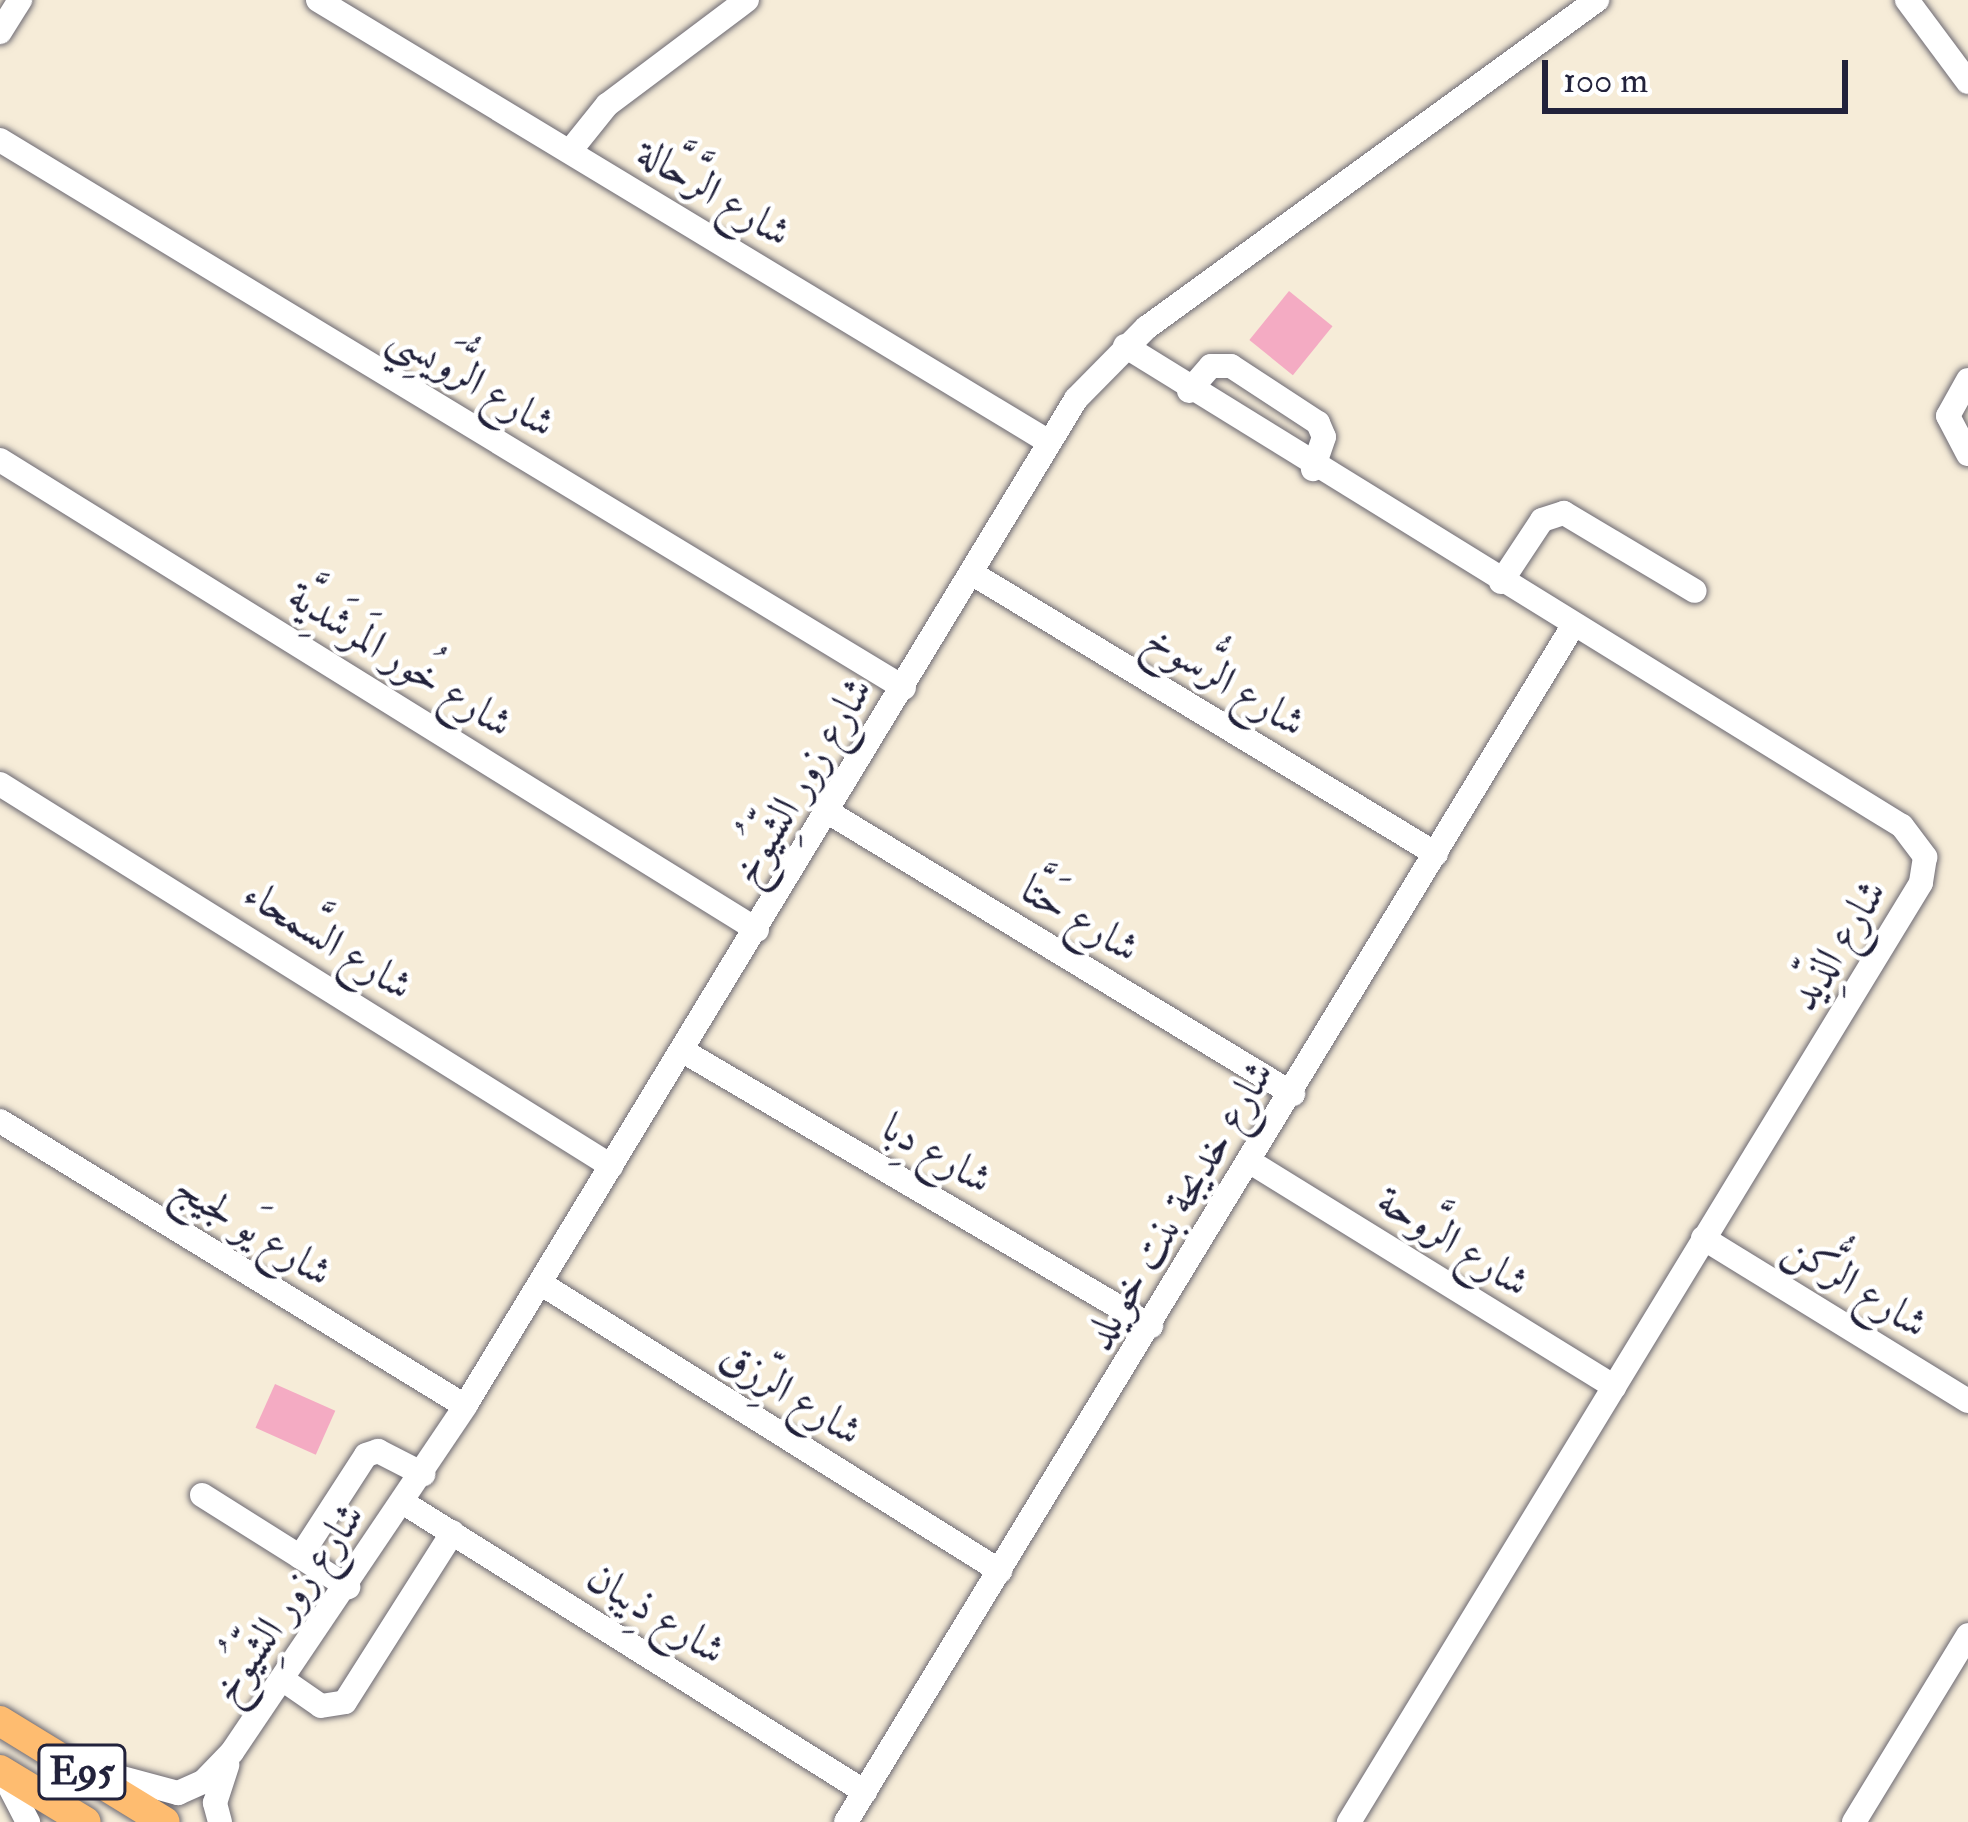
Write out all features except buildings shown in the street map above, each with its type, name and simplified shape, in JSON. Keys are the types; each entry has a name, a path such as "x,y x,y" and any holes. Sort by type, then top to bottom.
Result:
{"main road":[{"name":"E95","path":"0,1721 165,1822"},
{"name":"E95","path":"0,1770 86,1822"}],"street":[{"path":"0,32 20,0"},
{"path":"570,152 607,106 747,0"},
{"name":"شارع زور الشِّيُوخ","path":"58,1757 178,1792 203,1782 232,1752 423,1474 904,688 1049,442 1125,346 1597,0"},
{"path":"1907,0 1968,82"},
{"name":"شارع الرَّحَّالة","path":"335,4 1049,442"},
{"name":"شارع الرُّوَيسِي","path":"0,140 904,688"},
{"name":"شارع الذِّيد","path":"1125,346 1313,469 1902,826 1924,857 1922,883 1349,1822"},
{"path":"1189,391 1211,365 1231,366 1318,423 1324,437 1313,469"},
{"path":"1968,380 1948,416 1968,454"},
{"name":"شارع خُور المَرشَدِيَّة","path":"0,460 757,930"},
{"path":"1501,581 1537,526 1564,513 1695,591"},
{"name":"شارع الرُّسوخ","path":"973,574 1436,854"},
{"name":"شارع خديجة بنت خويلد","path":"846,1822 1252,1163 1573,626"},
{"name":"شارع السَّمحاء","path":"0,784 611,1166"},
{"name":"شارع حَتَّا","path":"827,812 1293,1094"},
{"name":"شارع دِبا","path":"683,1051 1151,1326"},
{"name":"شارع يَو لجيج","path":"0,1121 465,1406"},
{"name":"شارع الرَّوحة","path":"1252,1163 1614,1387"},
{"name":"شارع الرُّكن","path":"1703,1238 1968,1401"},
{"name":"شارع الرِّزق","path":"540,1283 1000,1570"},
{"path":"301,1558 366,1455 378,1451 423,1474"},
{"path":"202,1495 348,1587"},
{"name":"شارع ذِيبان","path":"404,1503 865,1792"},
{"path":"282,1679 321,1706 345,1702 453,1532"},
{"path":"1854,1822 1968,1636"},
{"name":"شارع زور الشِّيُوخ","path":"220,1822 217,1792 232,1752"},
{"path":"0,1770 28,1822"}]}
